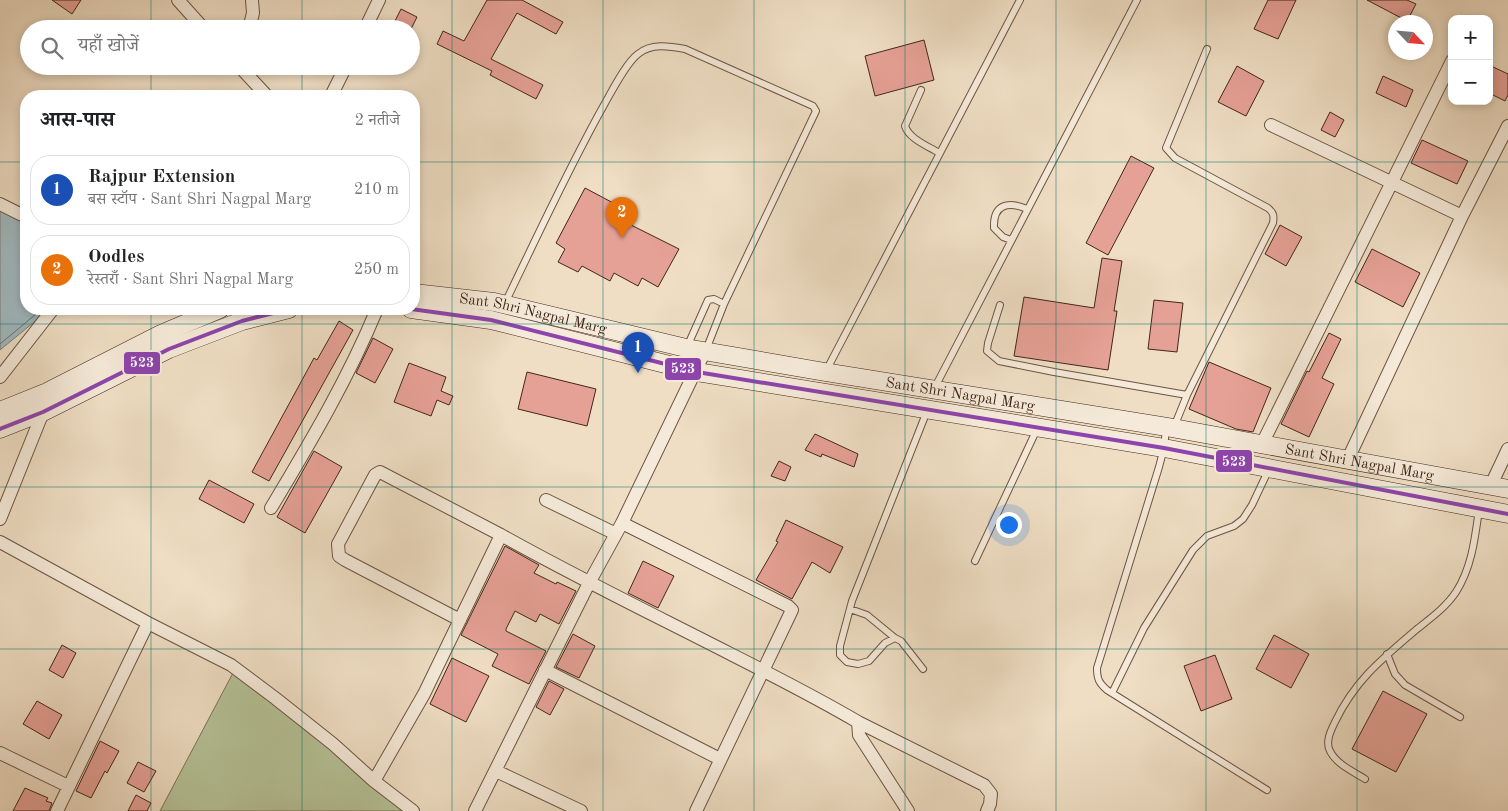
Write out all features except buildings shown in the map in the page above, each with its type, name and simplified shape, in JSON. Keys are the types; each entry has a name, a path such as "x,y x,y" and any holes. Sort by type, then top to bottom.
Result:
{"main road":[{"name":"Sant Shri Nagpal Marg","path":"420,294 504,304 686,348 1224,437 1500,487"},
{"name":"Sant Shri Nagpal Marg","path":"420,310 491,320 697,372 1164,448 1508,514"},
{"path":"0,411 47,392 161,334 206,315"},
{"path":"1,425 43,412 169,349 242,321 266,315"},
{"path":"1220,458 1212,451 1212,447 1218,439 1224,437"}],"street":[{"path":"178,0 196,20"},
{"path":"251,20 252,0"},
{"path":"369,20 379,0"},
{"path":"1262,444 1448,69"},
{"path":"247,75 261,90"},
{"path":"334,90 342,75"},
{"path":"1271,125 1462,216"},
{"path":"1348,459 1462,216 1508,126"},
{"path":"0,204 20,214"},
{"path":"0,377 48,315"},
{"path":"271,508 328,413 375,315"},
{"path":"475,811 589,583 619,529 706,351"},
{"path":"0,519 43,412"},
{"path":"1500,487 1508,449"},
{"path":"460,620 339,556 338,544 375,475 380,472 589,583 984,785 991,794 987,811"},
{"path":"546,500 619,529 791,608 791,613 764,671 696,811"},
{"path":"374,781 424,694 501,535"},
{"path":"0,542 148,623 231,665 333,744 374,781 413,811"},
{"path":"57,811 148,623"},
{"path":"545,670 720,760"},
{"path":"858,722 859,735 908,811"},
{"path":"0,753 68,786"},
{"path":"496,771 581,811"}],"lane":[{"path":"825,372 1020,0"},
{"path":"934,390 1137,0"},
{"path":"504,304 578,152 618,79 636,54 648,47 669,46 685,49 782,91 813,106 816,111 724,304 706,351"},
{"path":"1207,49 1166,148 1175,158 1268,208 1273,212 1273,222 1170,428 1097,668 1097,677 1100,684 1112,693 1267,790"},
{"path":"922,90 905,126 907,132 913,137 939,153"},
{"path":"1011,240 1003,237 994,228 993,217 999,209 1007,204 1017,205 1027,210"},
{"path":"686,348 708,300 714,299 724,304"},
{"path":"1000,305 987,351 999,361 1187,395"},
{"path":"895,638 885,643 869,661 858,664 847,662 840,655 840,646 850,609 927,410"},
{"path":"976,561 1038,428"},
{"path":"1112,693 1144,628 1193,550 1207,536 1234,526 1243,519 1270,468"},
{"path":"1365,779 1345,766 1330,751 1328,743 1336,719 1352,692 1371,668 1445,606 1456,592 1471,558 1480,508"},
{"path":"850,609 867,615 901,641 923,669"},
{"path":"1387,654 1395,674 1405,685 1460,717"}],"green space":[{"path":"234,671 408,811 160,811"}],"water":[{"path":"0,207 20,213 20,315 43,315 0,350"}],"transit line":[{"name":"523","path":"420,310 491,320 697,372 1164,448 1508,514"},
{"name":"523","path":"0,429 43,412 169,349 242,321 266,315"}],"place":[{"name":"Oodles","path":"622,238"},
{"name":"Rajpur Extension","path":"638,373"}]}
